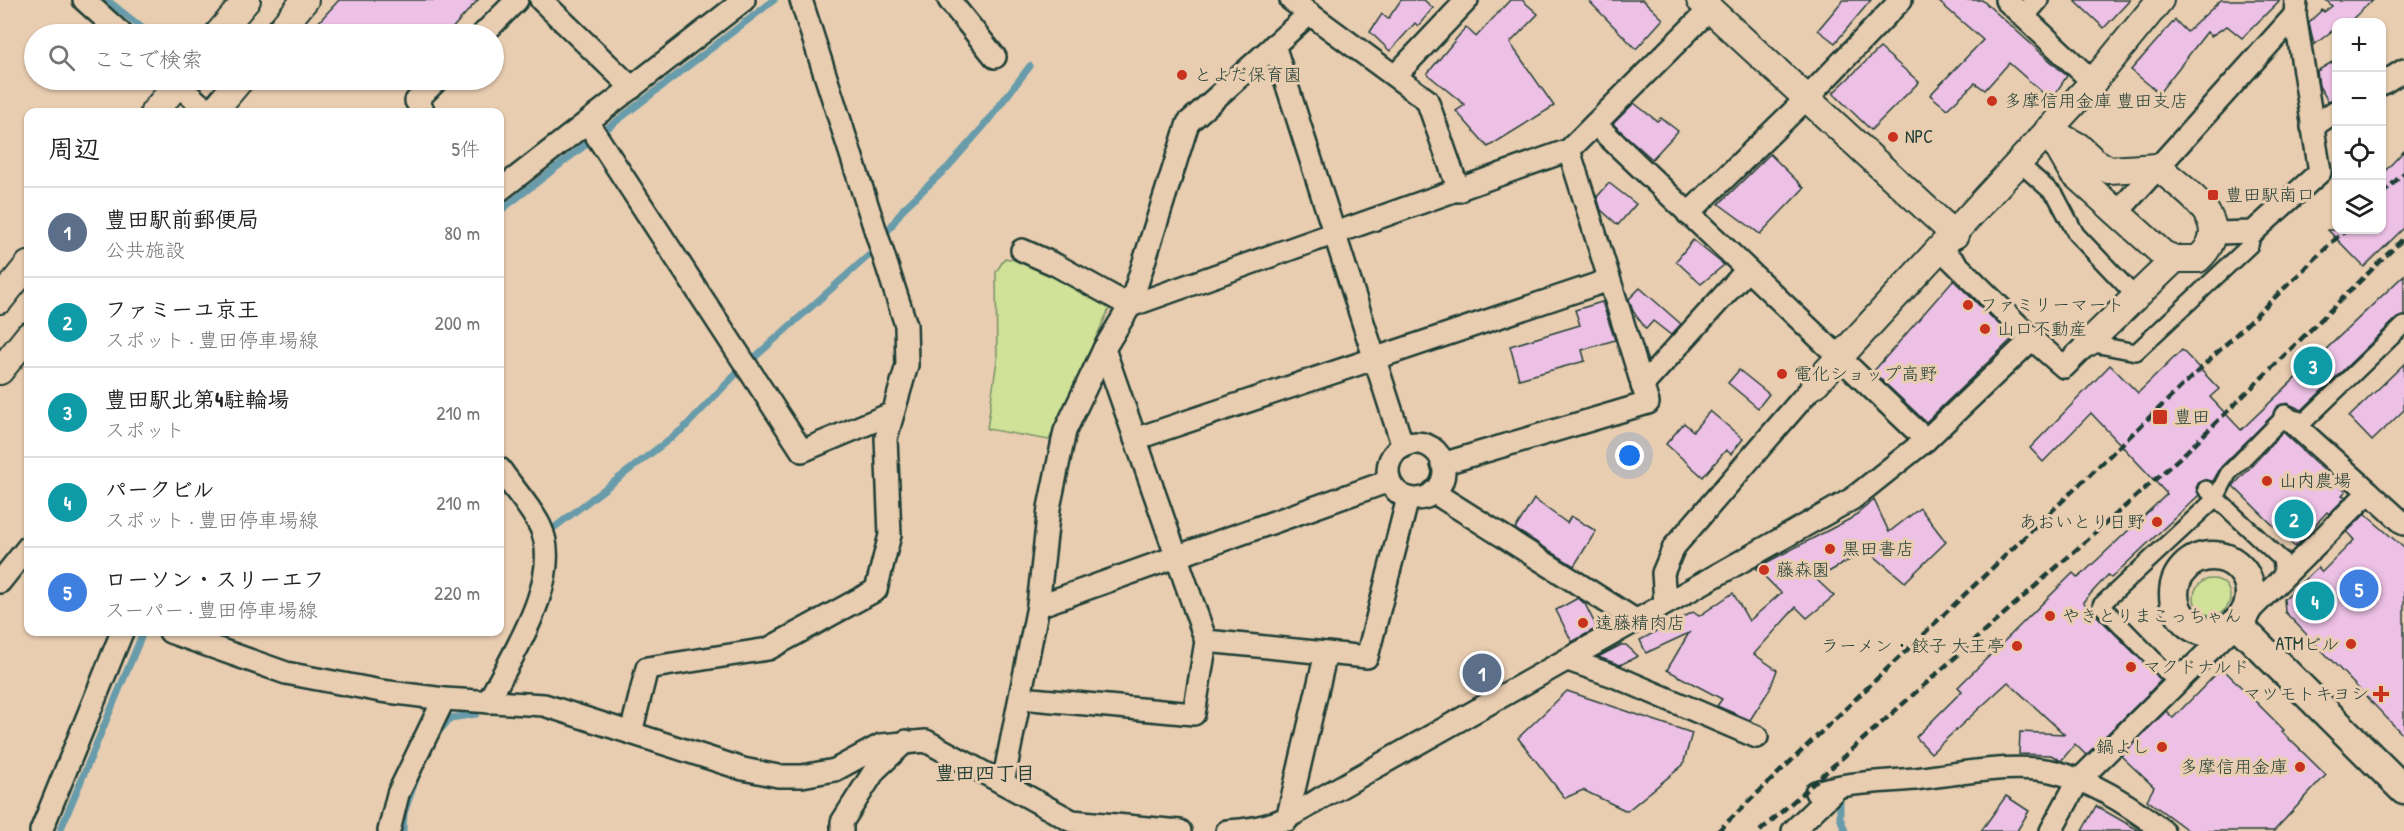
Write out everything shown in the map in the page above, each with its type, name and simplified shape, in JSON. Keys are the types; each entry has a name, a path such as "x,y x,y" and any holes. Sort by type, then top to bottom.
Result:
{"main road":[{"path":"2236,623 2404,790"}],"street":[{"path":"84,0 111,24"},
{"path":"227,24 247,0"},
{"path":"286,24 306,0"},
{"path":"493,24 517,0"},
{"path":"541,0 632,88"},
{"path":"504,187 744,0"},
{"path":"631,733 647,668 768,648 876,590 890,535 886,438 907,365 906,325 801,0"},
{"path":"949,0 995,57"},
{"path":"1291,0 1427,100 1459,191"},
{"path":"1395,76 1467,0"},
{"path":"1688,214 1806,99 1901,0"},
{"path":"2006,0 2093,82"},
{"path":"2023,16 2037,0"},
{"path":"1665,603 1663,573 1674,547 1814,385 2093,82 2160,0"},
{"path":"1022,250 1056,265 1130,306 1459,191 1569,150 1705,5 1806,99 1948,242 2032,339 2064,367 2175,259"},
{"path":"2088,342 2136,352 2250,245 2253,232 2320,172 2296,8"},
{"path":"2116,214 2296,8"},
{"path":"1003,783 1038,606 1049,508 1065,431 1104,349 1130,306 1188,123 1309,14"},
{"path":"1274,45 1403,447"},
{"path":"2386,81 2404,70"},
{"path":"157,108 170,90"},
{"path":"186,90 205,108"},
{"path":"216,108 232,90"},
{"path":"421,108 416,101 427,90"},
{"path":"2312,127 2332,114"},
{"path":"588,123 802,451 894,413"},
{"path":"1595,124 1746,271 1926,440"},
{"path":"2048,130 2078,146 2109,170 2157,167 2206,211 2213,223 2215,233 2211,243 2198,259 2175,259 2163,254 2072,172 2048,130"},
{"path":"1442,464 1648,403 1569,150"},
{"path":"2019,163 2056,196 2076,234 2136,297"},
{"path":"2215,233 2253,232"},
{"path":"0,300 24,270"},
{"path":"1642,386 1746,271"},
{"path":"1135,439 1610,280"},
{"path":"2284,416 2305,421 2404,325"},
{"path":"1227,831 1258,829 1287,820 1321,798 1852,499 1926,440 2032,339"},
{"path":"0,371 24,341"},
{"path":"1021,698 1194,714 1206,641 1104,349"},
{"path":"2284,416 2404,524"},
{"path":"2190,667 2169,674 2101,605 2284,416"},
{"path":"1419,444 1427,446 1439,456 1442,464 1442,480 1433,492 1422,498 1408,498 1400,494 1389,481 1391,458 1403,447 1419,444"},
{"path":"488,702 539,597 546,567 545,543 540,526 504,475"},
{"path":"1038,606 1389,481"},
{"path":"1433,492 1636,621"},
{"path":"2051,831 2078,781 2190,667 2369,492"},
{"path":"2211,493 2281,559 2283,575"},
{"path":"1206,641 1367,657 1408,498"},
{"path":"0,582 24,552"},
{"path":"41,831 120,636"},
{"path":"181,636 286,673 444,699 544,705 743,769 794,776 835,770 881,746 906,741 926,741 1072,821 1180,831"},
{"path":"1287,820 1326,653"},
{"path":"1568,660 1614,676 1757,737"},
{"path":"389,831 398,794 444,699"},
{"path":"842,831 842,822 875,770 906,741"},
{"path":"1815,792 1841,784 1982,770 2039,769 2078,781 2129,805 2163,831"},
{"path":"1793,831 1841,784"}],"green space":[{"path":"1005,258 1054,268 1110,307 1049,440 987,429 997,360 996,272"},
{"path":"2212,579 2224,585 2230,597 2224,609 2212,615 2200,609 2194,597 2200,585"}],"building":[{"path":"339,0 478,0 456,24 317,24"},
{"path":"1401,0 1424,0 1433,8 1418,26 1415,23 1390,51 1370,32 1382,14 1388,19"},
{"path":"1510,0 1522,0 1538,14 1510,43 1554,106 1488,147 1456,111 1465,105 1427,74 1466,27 1476,37"},
{"path":"1588,0 1643,0 1663,19 1636,49"},
{"path":"1843,0 1871,0 1835,43 1818,30"},
{"path":"1937,0 1982,0 2067,76 2051,100 2009,63 1985,90 1975,83 1947,109 1930,95 1983,40"},
{"path":"2074,0 2130,0 2104,28"},
{"path":"2221,0 2280,0 2242,38 2227,26 2211,36 2207,32 2159,93 2131,70 2175,20 2187,32"},
{"path":"2326,0 2373,0 2353,18 2332,18 2332,31 2314,45 2309,22 2322,10 2324,12 2332,6"},
{"path":"1880,48 1919,82 1871,130 1833,93"},
{"path":"2332,62 2332,100 2328,101 2319,86 2317,71"},
{"path":"1634,103 1657,121 1661,118 1678,131 1652,159 1613,124"},
{"path":"2404,151 2404,228 2364,267 2328,230 2332,230 2332,234 2386,234 2386,170"},
{"path":"1770,154 1804,188 1760,234 1719,204"},
{"path":"1609,183 1636,204 1618,225 1601,210 1597,197"},
{"path":"1693,240 1724,265 1701,284 1676,261"},
{"path":"2404,275 2404,316 2397,318 2302,410 2287,403 2276,407 2273,415 2221,467 2213,481 2199,482 2196,488 2199,495 2111,578 2108,575 2083,602 2161,680 2148,694 2086,755 2075,744 2061,761 2051,755 2019,754 2020,732 2064,734 2008,682 1931,753 1916,737 1962,691 1958,687 2073,573 2078,578 2167,494 2091,413 2043,462 2030,448 2110,365 2138,393 2182,350 2219,389 2210,397 2241,430"},
{"path":"1953,280 2013,338 1926,422 1873,372"},
{"path":"1640,288 1681,324 1671,335 1653,321 1646,329 1633,311 1629,299"},
{"path":"1602,302 1615,340 1582,350 1585,361 1519,379 1510,346 1580,325 1575,310"},
{"path":"2404,364 2404,410 2372,441 2349,417"},
{"path":"1739,370 1769,394 1758,408 1728,383"},
{"path":"1710,411 1743,439 1731,454 1726,450 1703,477 1666,444 1684,423 1693,431"},
{"path":"2283,432 2346,491 2342,495 2346,497 2329,514 2327,512 2295,547 2233,486"},
{"path":"1534,499 1567,523 1571,516 1596,531 1574,566 1515,529"},
{"path":"1874,500 1889,532 1920,508 1946,542 1905,582 1867,550 1816,579 1834,596 1807,618 1796,607 1754,654 1777,670 1770,689 1750,720 1717,706 1722,699 1667,670 1689,633 1646,653 1640,640 1693,612 1699,616 1733,593 1749,621 1781,593 1756,568 1852,518"},
{"path":"2365,514 2404,548 2404,736 2285,612 2284,599 2318,567 2322,572 2354,540 2347,532"},
{"path":"1578,598 1585,604 1597,628 1572,642 1556,610"},
{"path":"1621,645 1626,645 1638,656 1620,665 1598,657"},
{"path":"2222,668 2326,775 2274,831 2189,831 2147,800 2154,787 2121,756 2166,711 2173,718"},
{"path":"1567,691 1692,733 1683,765 1627,811 1583,790 1565,798 1518,738"},
{"path":"2006,796 2029,811 2017,831 1981,831"},
{"path":"2096,806 2140,831 2082,831"}],"waterway":[{"path":"107,0 137,24"},
{"path":"609,127 774,0"},
{"path":"882,239 904,208 948,167 983,127 1030,66"},
{"path":"504,208 588,143"},
{"path":"555,527 684,428 736,374 876,249"},
{"path":"60,831 142,636"},
{"path":"437,733 451,718 476,714"},
{"path":"403,831 404,813 416,779"},
{"path":"1840,800 1840,817 1845,831"}],"railway":[{"path":"2386,190 2404,173"},
{"path":"1718,831 2341,234"},
{"path":"1760,831 2186,452 2404,238"}],"place":[{"name":"とよだ保育園","path":"1182,75"},
{"name":"多摩信用金庫 豊田支店","path":"1992,101"},
{"name":"NPC","path":"1893,137"},
{"name":"豊田駅南口","path":"2213,195"},
{"name":"ファミリーマート","path":"1968,305"},
{"name":"山口不動産","path":"1985,329"},
{"name":"豊田駅北第4駐輪場","path":"2313,366"},
{"name":"電化ショップ高野","path":"1782,374"},
{"name":"豊田","path":"2160,417"},
{"name":"山内農場","path":"2267,481"},
{"name":"ファミーユ京王","path":"2294,519"},
{"name":"あおいとり日野","path":"2157,522"},
{"name":"黒田書店","path":"1830,549"},
{"name":"藤森園","path":"1764,570"},
{"name":"ローソン・スリーエフ","path":"2359,589"},
{"name":"パークビル","path":"2315,601"},
{"name":"やきとりまこっちゃん","path":"2050,616"},
{"name":"遠藤精肉店","path":"1583,623"},
{"name":"ATMビル","path":"2351,644"},
{"name":"ラーメン・餃子 大王亭","path":"2017,646"},
{"name":"マクドナルド","path":"2131,667"},
{"name":"豊田駅前郵便局","path":"1482,673"},
{"name":"マツモトキヨシ","path":"2381,694"},
{"name":"鍋よし","path":"2162,747"},
{"name":"多摩信用金庫","path":"2300,767"}],"district":[{"name":"豊田四丁目","path":"985,773"}]}
